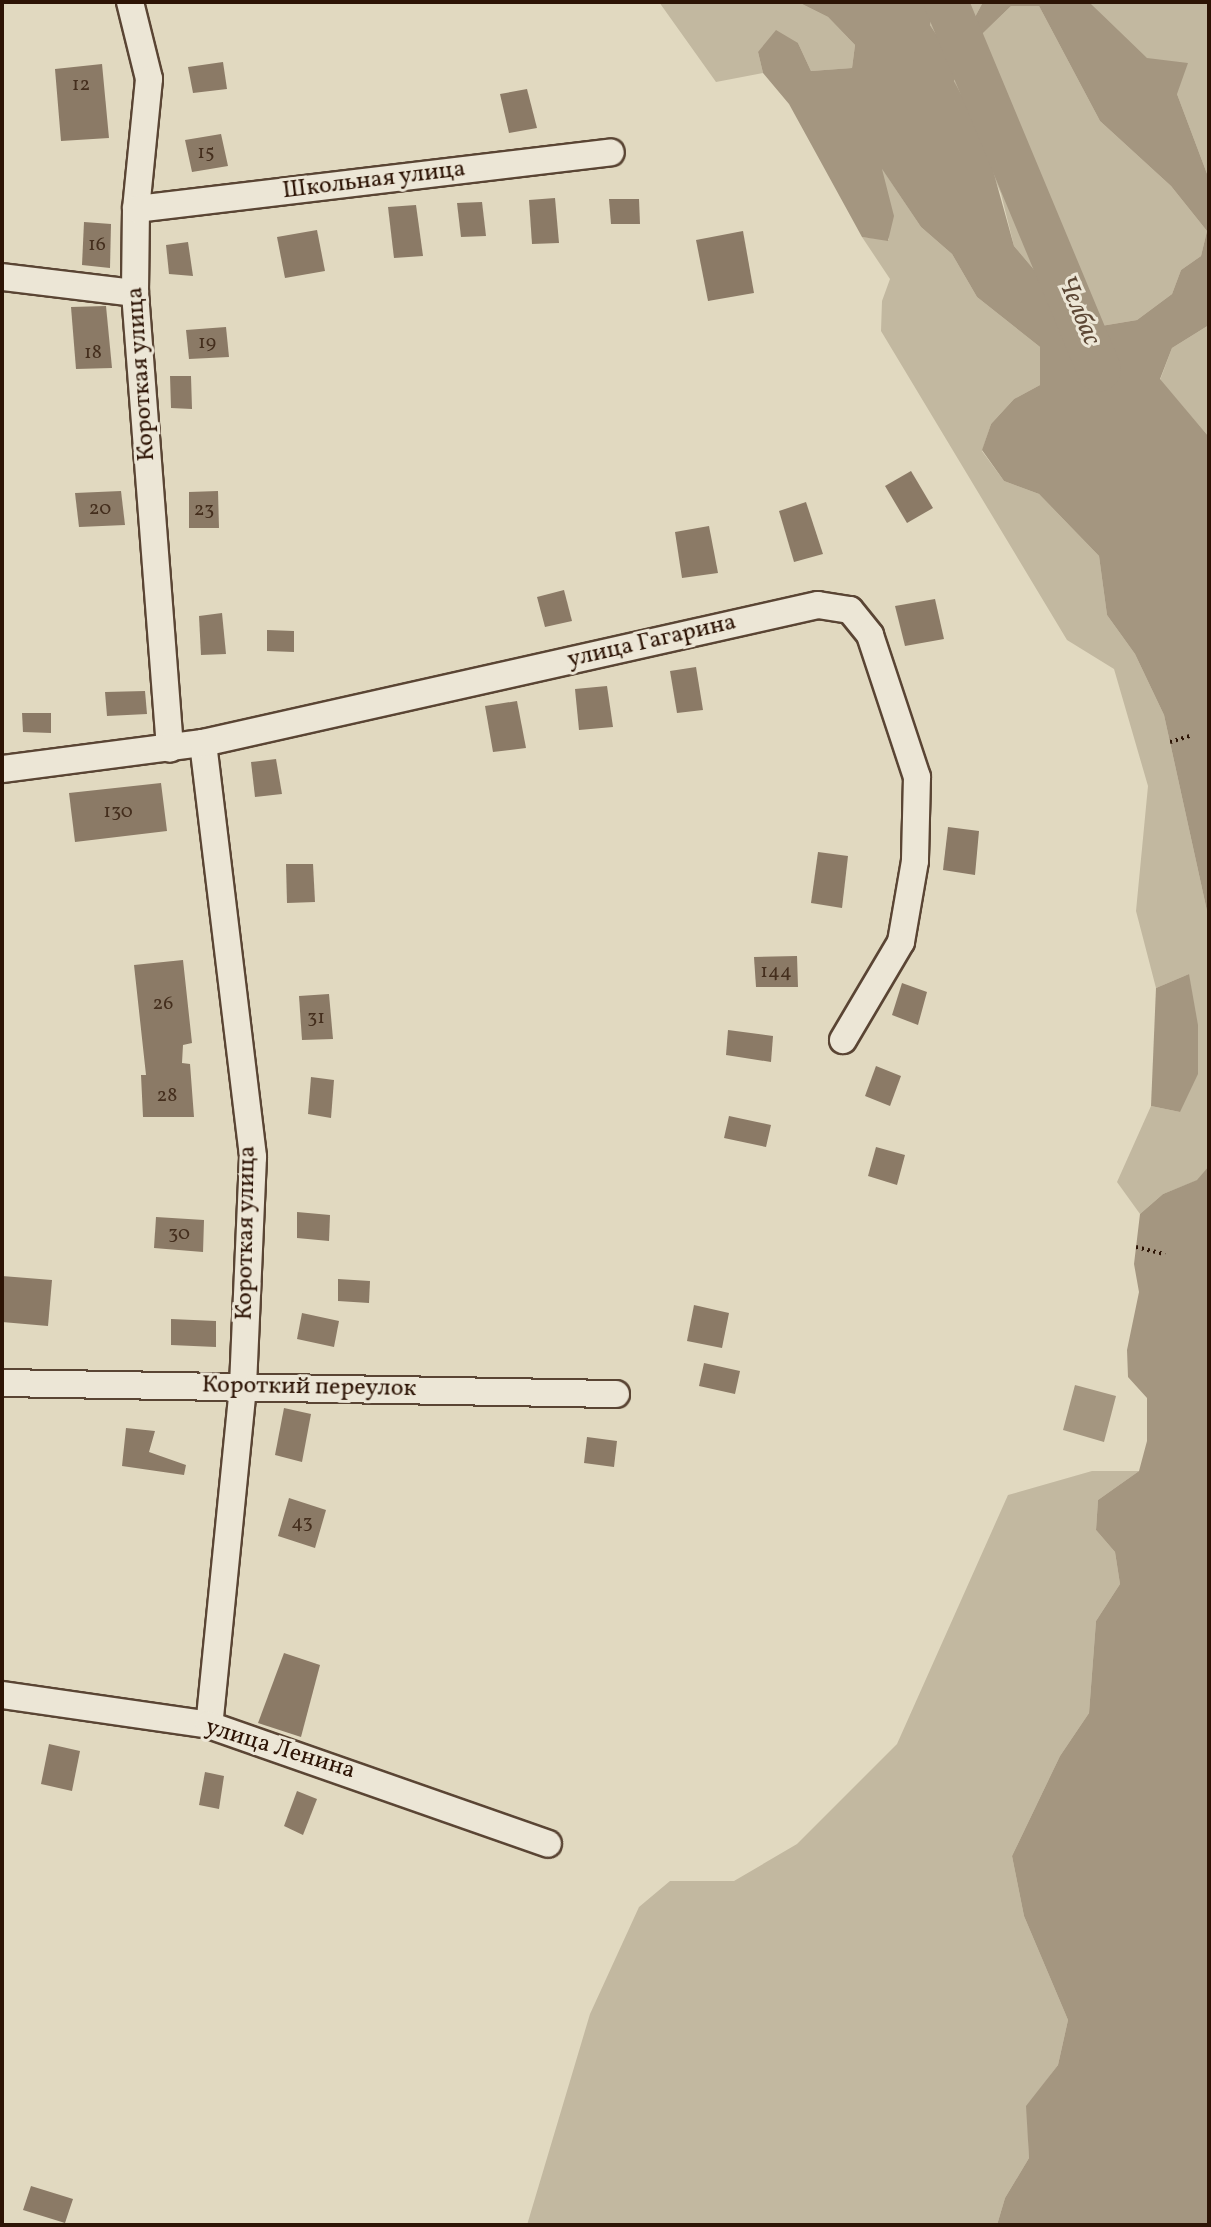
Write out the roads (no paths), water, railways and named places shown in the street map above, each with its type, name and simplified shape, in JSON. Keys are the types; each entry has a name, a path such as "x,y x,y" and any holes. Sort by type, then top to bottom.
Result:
{"street":[{"name":"Короткая улица","path":"130,2 149,79 136,209 135,293 170,749"},
{"name":"Школьная улица","path":"136,209 611,152"},
{"path":"2,277 135,293"},
{"name":"улица Гагарина","path":"2,769 203,743 818,605 850,610 870,635 917,777 915,861 901,942 843,1040"},
{"name":"Короткая улица","path":"203,743 253,1157 243,1387 209,1725"},
{"name":"Короткий переулок","path":"2,1383 616,1394"},
{"name":"улица Ленина","path":"2,1695 209,1725 548,1844"}],"waterway":[{"name":"Челбас","path":"946,2 1099,369"}]}
